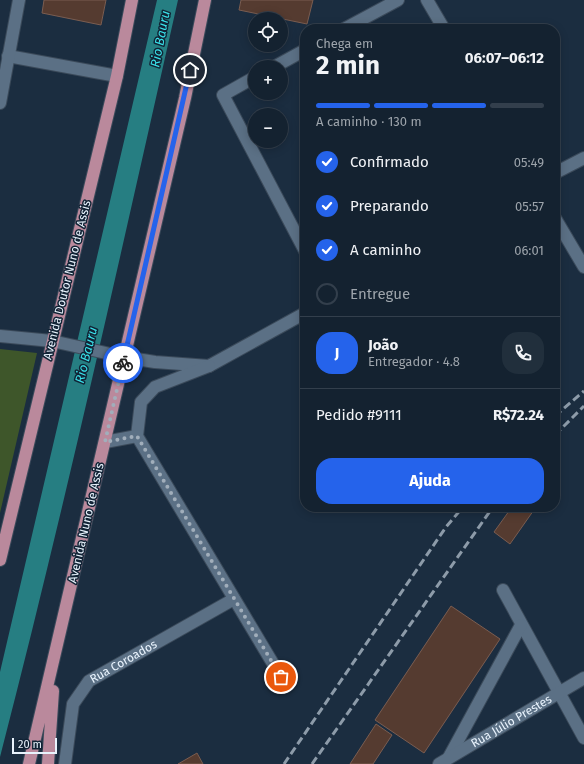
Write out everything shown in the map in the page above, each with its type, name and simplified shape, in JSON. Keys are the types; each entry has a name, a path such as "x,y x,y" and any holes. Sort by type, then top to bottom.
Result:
{"main road":[{"name":"Avenida Doutor Nuno de Assis","path":"0,560 117,76 132,0"},
{"name":"Avenida Nuno de Assis","path":"29,764 56,657 185,98 205,0"},
{"path":"48,764 56,657"}],"street":[{"path":"0,102 19,0"},
{"path":"353,24 398,0"},
{"path":"427,0 441,24"},
{"path":"287,60 300,53"},
{"path":"8,56 117,76"},
{"path":"248,81 223,94 300,241"},
{"path":"560,170 584,158"},
{"path":"560,226 584,267"},
{"path":"281,677 137,436 141,402 155,387 209,366 300,316"},
{"path":"0,336 52,341 124,357 165,364 209,366"},
{"path":"105,442 137,436"},
{"path":"503,590 558,693 584,738"},
{"name":"Rua Coroados","path":"65,764 73,704 89,680 234,599"},
{"path":"450,757 521,625"},
{"name":"Rua Júlio Prestes","path":"439,764 584,678"}],"shaded area":[{"path":"0,349 37,353 0,513"}],"water":[{"name":"Rio Bauru","path":"157,0 178,0 70,474 0,757 0,672"}],"building":[{"path":"44,0 106,0 101,25 42,13"},
{"path":"241,0 313,0 307,24 288,20 288,12 249,12 239,10"},
{"path":"508,512 532,512 510,544 494,532"},
{"path":"451,606 500,639 424,753 375,720"},
{"path":"376,724 392,735 373,764 350,764"},
{"path":"197,753 203,764 178,764"}],"railway":[{"path":"560,412 584,391"},
{"path":"560,430 584,406"},
{"path":"284,764 446,527 459,512"},
{"path":"312,764 489,512"}],"way so far":[{"path":"123,363 105,442 137,436 281,677"}],"route":[{"path":"123,363 190,70"}]}
